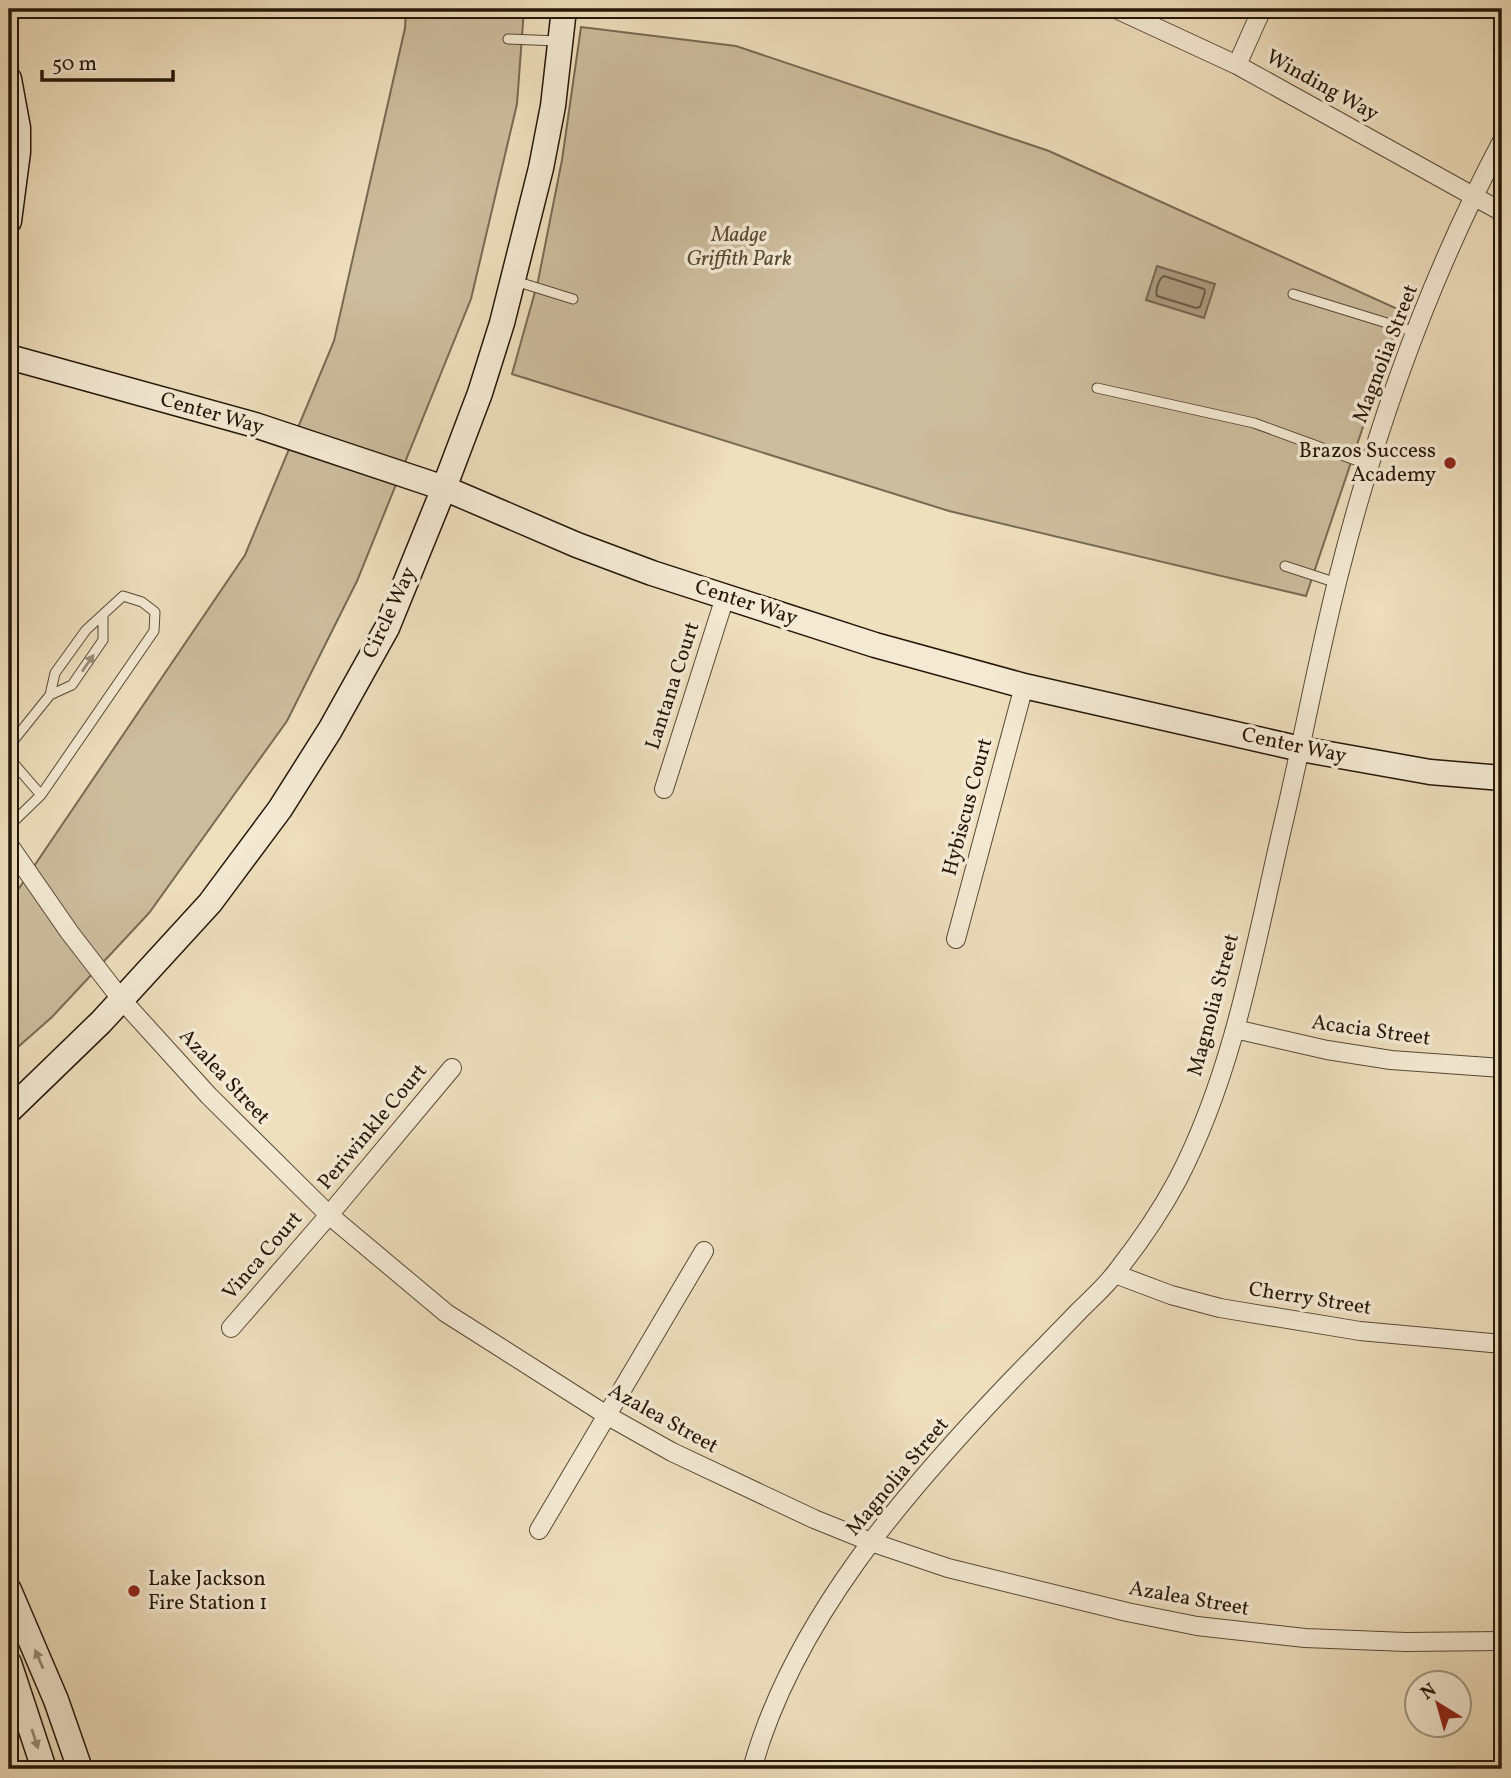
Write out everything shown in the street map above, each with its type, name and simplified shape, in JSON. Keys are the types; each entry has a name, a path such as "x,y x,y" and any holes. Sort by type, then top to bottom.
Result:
{"street":[{"name":"Circle Way","path":"9,1111 101,1022 210,903 288,797 330,730 387,628 480,393 513,281 541,168 553,106 564,9"},
{"name":"Winding Way","path":"1116,9 1237,65 1502,212"},
{"path":"1237,65 1262,9"},
{"path":"9,79 17,177 9,221"},
{"name":"Magnolia Street","path":"752,1769 780,1693 804,1646 871,1542 924,1475 1115,1275 1178,1180 1217,1084 1235,1030 1337,583 1369,465 1416,332 1473,195 1502,141"},
{"name":"Center Way","path":"9,357 255,425 444,488 577,545 725,597 875,645 1024,687 1301,749 1430,772 1502,778"},
{"name":"Lantana Court","path":"664,789 725,597"},
{"name":"Hybiscus Court","path":"956,939 1024,687"},
{"name":"Azalea Street","path":"9,845 70,933 121,999 209,1096 329,1215 446,1313 608,1416 672,1452 750,1490 871,1542 948,1568 1065,1598 1197,1626 1260,1634 1406,1642 1502,1641"},
{"name":"Acacia Street","path":"1235,1030 1327,1050 1391,1060 1502,1068"},
{"name":"Periwinkle Court","path":"329,1215 452,1068"},
{"name":"Vinca Court","path":"231,1328 329,1215"},
{"path":"539,1530 704,1251"},
{"name":"Cherry Street","path":"1115,1275 1171,1295 1220,1308 1360,1331 1502,1344"},
{"path":"10,1599 56,1700 79,1765 54,1769"},
{"path":"9,1663 21,1712 44,1769"},
{"path":"21,1712 56,1700"}],"lane":[{"path":"508,39 561,41"},
{"path":"513,281 573,299"},
{"path":"1293,295 1416,332"},
{"path":"1097,388 1177,404 1254,424 1369,465"},
{"path":"1285,566 1337,583"},
{"path":"9,746 50,695 55,673 86,630 122,596 142,602 155,612 154,631 41,795 9,826"},
{"path":"50,695 72,685 103,640 103,616"},
{"path":"9,758 41,795"}],"green space":[{"path":"406,9 524,9 517,104 471,299 357,581 287,721 149,913 52,1017 9,1055 9,903 245,555 334,341 405,28"},
{"name":"Madge Griffith Park","path":"581,27 736,46 1049,151 1402,311 1306,596 949,511 512,374 538,281 562,160"}],"water":[{"path":"1157,266 1215,284 1204,318 1146,300"}],"place":[{"name":"Brazos Success Academy","path":"1450,463"},
{"name":"Lake Jackson Fire Station 1","path":"134,1591"}]}
